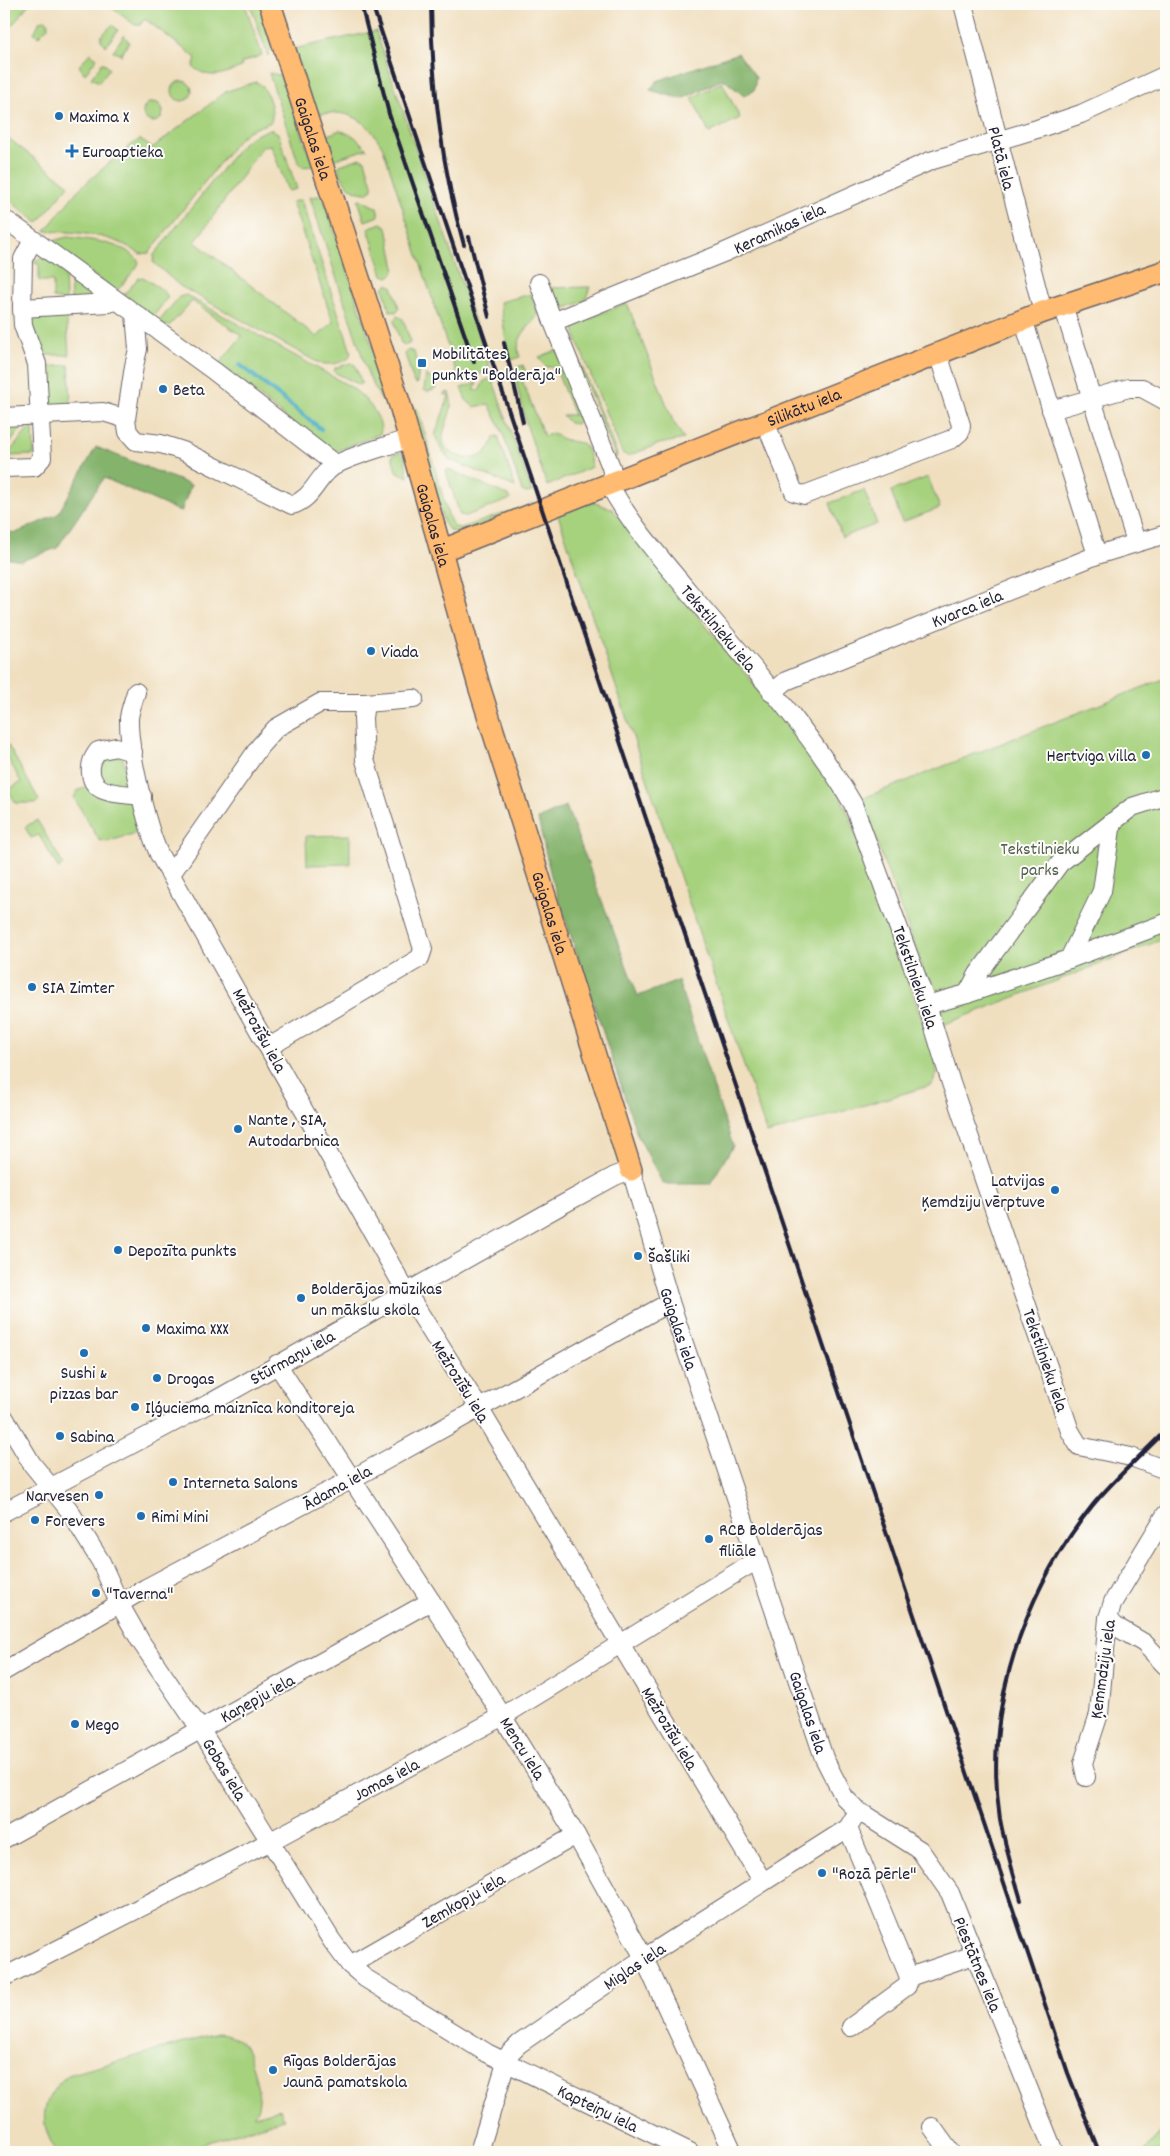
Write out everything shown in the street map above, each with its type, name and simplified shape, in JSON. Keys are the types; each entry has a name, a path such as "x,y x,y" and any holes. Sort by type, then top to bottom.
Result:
{"main road":[{"name":"Gaigalas iela","path":"270,4 410,438 443,550 479,686 631,1170"},
{"name":"Silikātu iela","path":"443,550 1033,316 1166,271"}],"street":[{"name":"Platā iela","path":"963,4 997,142 1051,410 1097,555"},
{"name":"Keramikas iela","path":"553,322 723,254 930,161 997,142 1103,105 1166,75"},
{"path":"4,222 10,222 214,371 336,465"},
{"path":"4,468 34,467 42,458 37,364 23,324 22,308 23,259 33,240"},
{"path":"539,283 611,467 612,483"},
{"path":"22,308 109,303 116,300"},
{"path":"1063,305 1136,542"},
{"path":"136,314 138,349 126,419 128,432 136,441 161,444 183,451 292,505 303,502 322,477 336,465 410,438"},
{"path":"765,422 794,492 804,495 952,439 960,432 962,425 938,354"},
{"path":"1051,410 1129,388 1142,388 1166,401"},
{"path":"4,417 103,412 126,419"},
{"name":"Tekstilnieku iela","path":"612,483 639,532 772,692 838,780 853,804 927,1005 1070,1431 1079,1446 1131,1457 1166,1469"},
{"name":"Kvarca iela","path":"772,692 786,681 1097,555 1166,534"},
{"name":"Mežrozīšu iela","path":"136,692 129,717 133,752 154,843 406,1293 479,1408 619,1645 764,1882"},
{"path":"171,874 260,746 276,728 320,703 365,703 414,699"},
{"path":"269,1047 420,958 423,950 365,760 362,718 365,703"},
{"path":"133,752 116,747 98,751 92,760 91,778 96,786 103,790 142,796"},
{"path":"967,994 978,974 1049,875 1060,863 1132,807 1166,796"},
{"path":"1069,958 1102,891 1112,822"},
{"path":"927,1005 967,994 1166,923"},
{"name":"Stūrmaņu iela","path":"4,1512 123,1451 558,1207 615,1176 631,1170"},
{"name":"Gaigalas iela","path":"631,1170 670,1302 824,1758 844,1797 857,1810"},
{"name":"Ādama iela","path":"4,1671 120,1605 146,1588 352,1479 670,1302"},
{"name":"Mencu iela","path":"277,1364 431,1601 576,1835 644,1958 733,2152"},
{"name":"Gobas iela","path":"4,1417 32,1464 52,1487 101,1562 120,1605 141,1642 200,1729 332,1942 350,1965 365,1978 506,2063"},
{"name":"Ķemmdziju iela","path":"1086,1777 1083,1763 1098,1714 1108,1618 1113,1602 1166,1514"},
{"name":"Jomas iela","path":"4,1977 269,1842 503,1716 758,1560"},
{"name":"Kaņepju iela","path":"4,1839 431,1601"},
{"path":"1108,1618 1115,1626 1166,1653"},
{"path":"1144,1643 1166,1666"},
{"path":"851,2027 907,1986 909,1976 848,1828 857,1810"},
{"name":"Piestātnes iela","path":"857,1810 920,1850 950,1893 1054,2152"},
{"name":"Miglas iela","path":"479,2152 509,2054 519,2044 644,1958 848,1828"},
{"name":"Zemkopju iela","path":"350,1965 576,1835"},
{"path":"909,1976 974,1955"},
{"name":"Kapteiņu iela","path":"506,2063 690,2152"},
{"path":"932,2127 950,2152"}],"green space":[{"path":"4,4 29,4 4,36"},
{"path":"107,4 245,4 262,55 241,63 242,67 228,72 217,75 206,74 193,67 196,58 145,19 140,25 135,25"},
{"path":"250,4 261,4 273,42 268,56"},
{"path":"45,20 48,22 48,27 38,37 34,33 40,21"},
{"path":"112,25 118,30 106,46 101,40 101,36"},
{"path":"376,31 491,370 459,381 383,148 370,130 356,118 338,113 315,115 293,49"},
{"path":"124,35 129,42 121,55 113,51"},
{"path":"90,53 97,58 85,74 79,66"},
{"path":"738,53 756,77 754,90 744,96 723,79 682,99 650,90 657,81"},
{"path":"103,62 109,69 99,82 91,78"},
{"path":"269,73 279,75 284,79 313,166 302,167 298,162"},
{"path":"182,81 189,84 192,91 189,98 182,101 175,98 172,91 175,84"},
{"path":"256,82 267,93 272,112 271,122 248,131 237,141 149,253 140,254 130,247 95,235 45,231 78,190 122,152 124,155 128,152 126,149 140,139 152,148 227,91"},
{"path":"722,82 740,118 709,133 692,98"},
{"path":"153,102 160,105 163,112 160,119 153,122 146,119 143,112 146,105"},
{"path":"270,129 278,133 297,189 288,191 271,145 263,146 195,242 317,337 333,322 292,202 301,200 351,352 349,358 341,362 325,364 317,362 180,286 153,262 154,255 242,144 253,136"},
{"path":"340,130 355,137 367,149 329,161 325,140 328,135"},
{"path":"4,135 69,185 38,223 4,196"},
{"path":"360,158 365,160 372,184 372,189 367,193 356,191 348,185 338,167"},
{"path":"319,196 324,199 390,401 381,400 368,374 310,197"},
{"path":"360,199 377,208 379,216 365,221 358,200"},
{"path":"381,223 387,227 395,268 393,274 388,277 383,275 368,228"},
{"path":"67,237 116,246 126,250 139,262 116,292 49,242"},
{"path":"41,258 47,259 65,271 66,301 53,298 53,281 39,281 39,264 34,263 34,261"},
{"path":"70,274 104,299 71,301"},
{"path":"143,277 164,291 168,297 152,318 122,297 138,278"},
{"path":"387,284 392,286 399,308 396,312 390,311 383,288"},
{"path":"590,287 585,301 563,309 556,307 546,288"},
{"path":"531,294 538,315 520,339 518,350 520,357 509,361 500,302"},
{"path":"186,295 351,387 367,401 376,414 381,427 380,434 334,452 322,447 219,364 242,336 192,301 170,325 157,324 179,297"},
{"path":"627,303 673,421 684,439 659,444 628,456 622,453 576,338 574,328 579,322"},
{"path":"66,311 69,355 41,355 31,329 30,312"},
{"path":"397,316 403,319 410,340 409,344 401,343 394,321"},
{"path":"571,345 574,347 617,454 616,458"},
{"path":"408,350 414,352 419,368 417,384 414,383 405,354"},
{"path":"557,350 583,415 576,424 569,423 562,415 574,415 555,367 546,367 539,357"},
{"path":"351,363 355,365 362,383 360,385 334,372 335,368"},
{"path":"69,365 71,406 47,408 45,367"},
{"path":"523,365 528,377 522,380 544,436 553,433 562,439 583,444 588,451 590,461 591,467 547,486 526,423 513,369"},
{"path":"426,374 437,384 436,389 428,392 424,390"},
{"path":"492,378 532,492 526,493 522,491 502,431 489,404 474,407 466,400 461,388 477,383 474,390 479,391 484,381"},
{"path":"449,392 451,407 443,435 443,442 446,448 451,453 461,457 475,458 487,450 494,437 498,436 515,487 450,460 441,449 435,435 449,396 444,394"},
{"path":"412,407 418,410 449,518 454,527 461,528 535,503 459,534 449,530 444,523"},
{"path":"27,421 4,451 4,423"},
{"path":"33,424 34,455 6,456"},
{"path":"96,447 191,485 181,512 104,478 57,548 21,561 4,558 4,531 16,533 58,514"},
{"path":"400,452 405,457 408,477 396,471 392,455"},
{"path":"448,469 509,496 511,499 466,516 460,515 446,471"},
{"path":"928,477 940,508 902,522 891,491"},
{"path":"864,490 877,524 842,537 830,503"},
{"path":"586,503 596,503 612,509 634,533 693,610 833,780 850,818 934,1054 937,1073 932,1085 767,1134 558,515"},
{"name":"Tekstilnieku parks","path":"1166,678 1166,938 943,1025 861,799"},
{"path":"4,738 39,800 36,803 16,803 8,790 21,782 4,751"},
{"path":"116,754 123,758 129,786 103,784 98,768 101,760"},
{"path":"87,787 135,801 140,826 136,833 107,842 99,840 74,798 77,791"},
{"path":"566,806 638,996 678,981 733,1146 710,1184 663,1184 637,1134 551,876 538,819"},
{"path":"37,820 63,864 59,869 39,835 31,838 25,827"},
{"path":"350,835 350,864 307,865 306,836"},
{"path":"216,2034 236,2039 242,2043 248,2053 259,2098 254,2116 280,2109 284,2119 176,2152 57,2152 46,2131 45,2111 47,2101 52,2092 68,2075"},
{"path":"1166,2127 1166,2152 1144,2152"}],"waterway":[{"path":"240,365 321,429"}],"railway":[{"path":"361,4 389,114 474,362"},
{"path":"372,4 1068,2073 1099,2152"},
{"path":"431,4 433,65 439,125 449,185 464,245"},
{"path":"469,237 489,317"},
{"path":"504,343 523,422"},
{"path":"1021,1900 1002,1829 996,1777 998,1736 1004,1694 1014,1654 1029,1614 1047,1576 1068,1540 1092,1506 1166,1430"}],"place":[{"name":"Maxima X","path":"59,116"},
{"name":"Euroaptieka","path":"72,151"},
{"name":"Mobilitātes punkts \"Bolderāja\"","path":"422,363"},
{"name":"Beta","path":"163,389"},
{"name":"Viada","path":"371,651"},
{"name":"Hertviga villa","path":"1146,755"},
{"name":"SIA Zimter","path":"32,987"},
{"name":"Nante , SIA, Autodarbnica","path":"238,1129"},
{"name":"Latvijas Ķemdziju vērptuve","path":"1055,1190"},
{"name":"Depozīta punkts","path":"118,1250"},
{"name":"Šašliki","path":"638,1256"},
{"name":"Bolderājas mūzikas un mākslu skola","path":"301,1298"},
{"name":"Maxima XXX","path":"146,1328"},
{"name":"Sushi & pizzas bar","path":"84,1353"},
{"name":"Drogas","path":"157,1378"},
{"name":"Iļģuciema maiznīca konditoreja","path":"135,1407"},
{"name":"Sabina","path":"60,1436"},
{"name":"Interneta Salons","path":"173,1482"},
{"name":"Narvesen","path":"99,1495"},
{"name":"Rimi Mini","path":"141,1516"},
{"name":"Forevers","path":"35,1520"},
{"name":"RCB Bolderājas filiāle","path":"709,1539"},
{"name":"\"Taverna\"","path":"96,1593"},
{"name":"Mego","path":"75,1724"},
{"name":"\"Rozā pērle\"","path":"822,1873"},
{"name":"Rīgas Bolderājas Jaunā pamatskola","path":"273,2070"}]}
